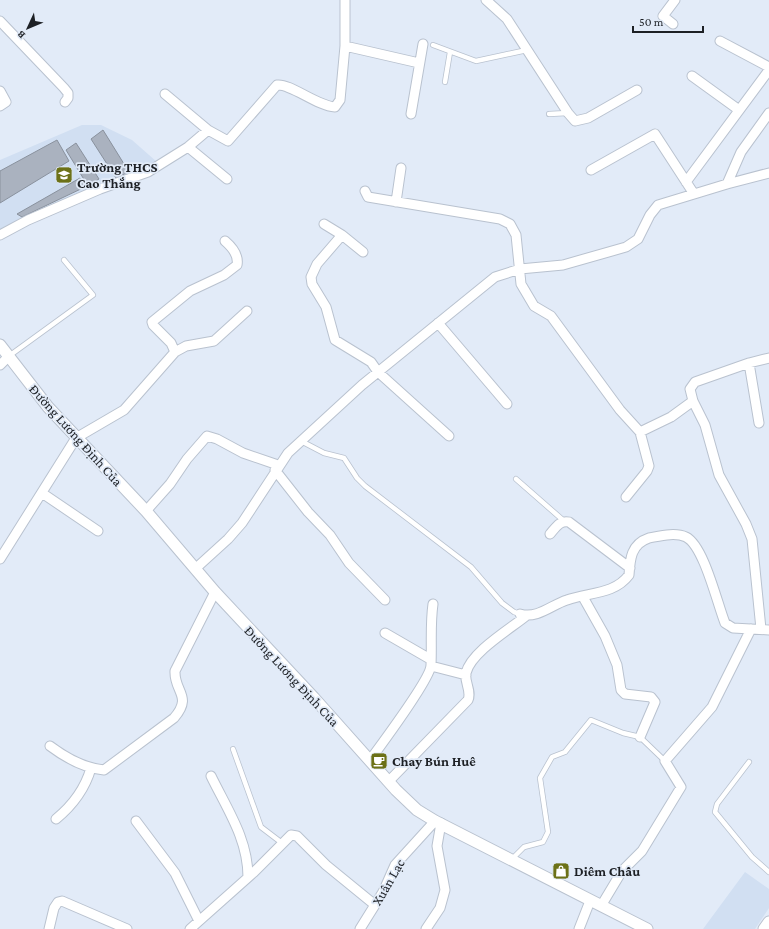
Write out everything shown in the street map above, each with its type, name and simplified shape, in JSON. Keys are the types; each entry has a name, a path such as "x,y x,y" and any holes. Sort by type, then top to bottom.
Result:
{"street":[{"path":"165,94 208,130 228,140 277,85 283,85 313,100 335,107 340,100 345,46 345,0"},
{"path":"486,0 507,19 568,113 575,121 588,118 637,90"},
{"path":"673,24 663,16 675,0"},
{"path":"0,21 64,88 68,93 68,98 65,102"},
{"path":"686,182 769,68 720,42"},
{"path":"411,114 422,44"},
{"path":"345,46 419,63"},
{"path":"692,76 739,110"},
{"path":"0,91 6,102 0,106"},
{"path":"727,184 741,152 769,113"},
{"path":"0,235 28,220 100,189 148,172 188,147 208,130"},
{"path":"591,170 655,134 694,194"},
{"path":"188,147 227,179"},
{"path":"396,202 401,168"},
{"path":"195,569 228,539 242,523 288,453 378,372 495,277 520,269 563,264 626,247 638,239 650,215 658,205 769,173"},
{"path":"365,191 368,197 500,219 510,224 516,235 521,284 528,299 534,306 551,316 620,410 640,432 649,466 647,471 626,497"},
{"path":"324,224 342,235 363,252"},
{"path":"342,235 317,264 310,277 312,284 326,307 335,340 370,362 378,372 449,436"},
{"path":"175,352 171,343 153,325 152,322 190,291 224,275 237,265 238,260 234,251 225,241"},
{"path":"0,559 76,438 124,410 175,352 186,346 214,341 247,311"},
{"path":"438,322 507,404"},
{"name":"Đường Lương Định Của","path":"0,345 48,407 146,512 214,592 409,803 438,822 646,929"},
{"path":"0,365 9,356"},
{"path":"389,781 468,700 469,688 466,675 471,664 481,651 523,615 548,609 560,602 584,597 616,587 630,575 632,550 640,542 667,535 679,535 688,538 704,564 726,623 733,628 765,629 752,539 746,524 719,475 705,425 693,401 690,389 695,382 749,363 769,358"},
{"path":"749,363 759,423"},
{"path":"640,432 671,417 693,401"},
{"path":"146,512 170,484 187,459 207,436 217,439 243,453 277,468 308,512 330,536 349,563 385,600"},
{"path":"42,493 98,531"},
{"path":"550,534 559,524 564,521 569,522 630,568"},
{"path":"50,746 72,761 91,768 104,770 174,718 180,710 183,699 175,671 214,592"},
{"path":"584,597 605,636 617,665 621,690 625,694 651,697 655,702 640,737"},
{"path":"370,760 421,687 431,662 434,604"},
{"path":"601,906 622,871 642,851 681,787 664,761 712,707 751,629"},
{"path":"385,633 431,662 466,675"},
{"path":"56,819 72,806 85,785 91,768"},
{"path":"211,776 233,817 242,840 248,866 248,877"},
{"path":"136,822 174,873 199,921"},
{"path":"426,929 440,908 445,890 437,846 438,822"},
{"name":"Xuân Lạc","path":"360,929 383,892 395,865 438,822"},
{"path":"190,929 292,835 297,836 326,865 375,905"},
{"path":"580,929 590,900"},
{"path":"49,929 54,908 58,902 62,901 127,929"}],"lane":[{"path":"433,45 476,61 527,50"},
{"path":"445,82 450,52"},
{"path":"549,114 568,113"},
{"path":"9,356 93,295 64,260"},
{"path":"301,441 324,453 344,458 357,478 365,486 471,567 502,603 514,612 523,615"},
{"path":"516,479 564,521"},
{"path":"512,859 524,847 543,842 548,832 540,778 552,757 565,752 590,720 623,733 640,737 664,761"},
{"path":"233,749 261,827 282,843"},
{"path":"749,762 717,804 715,812 752,857 769,872"}],"shaded area":[{"name":"Trường THCS Cao Thắng","path":"82,125 101,125 132,140 157,162 0,230 0,160"},
{"path":"745,872 769,889 769,908 755,929 703,929"}],"building":[{"path":"103,130 129,172 116,178 91,139"},
{"path":"57,140 69,161 0,203 0,171"},
{"path":"76,143 99,179 88,186 66,150"},
{"path":"80,178 85,187 22,217 17,214"}],"place":[{"name":"Trường THCS Cao Thắng","path":"64,175"},
{"name":"Chay Bún Huê","path":"379,761"},
{"name":"Diêm Châu","path":"561,871"}]}
